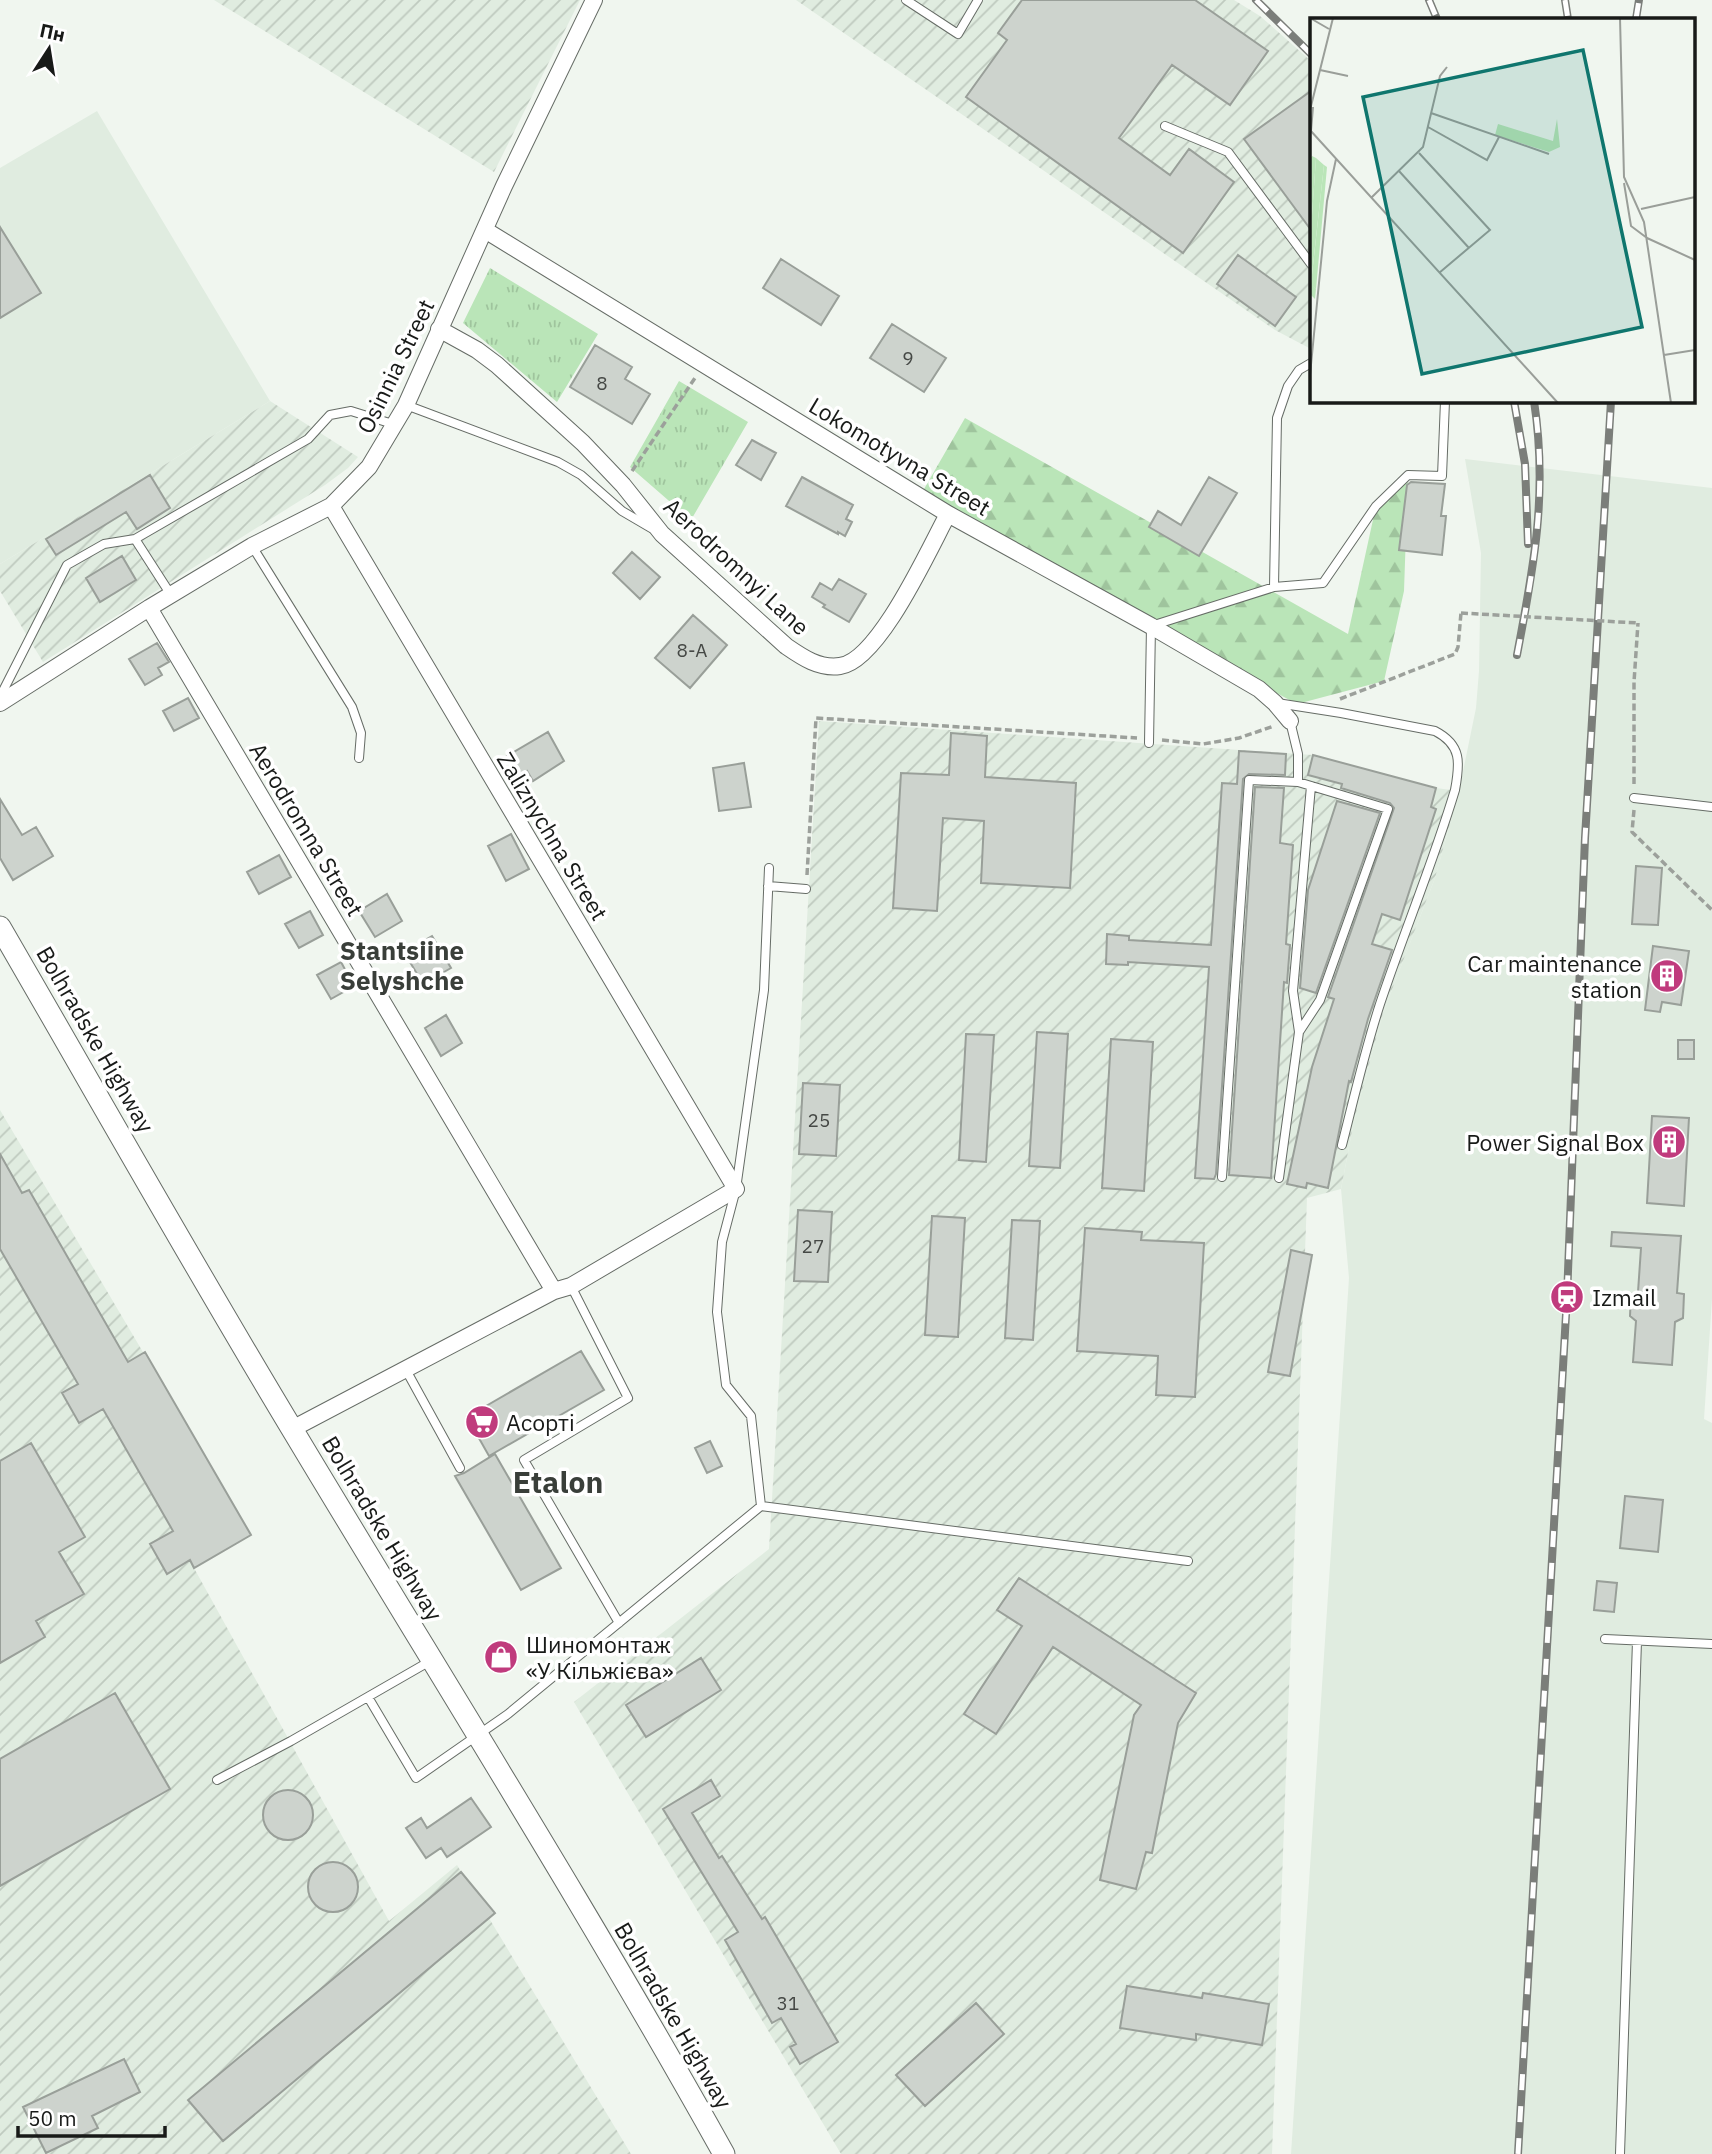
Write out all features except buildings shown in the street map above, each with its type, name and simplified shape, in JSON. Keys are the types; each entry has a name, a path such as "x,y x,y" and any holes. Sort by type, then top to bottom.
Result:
{"main road":[{"name":"Bolhradske Highway","path":"0,927 292,1429 480,1735 724,2154"}],"street":[{"name":"Osinnia Street","path":"4,701 252,546 331,506 369,467 406,405 594,0"},
{"name":"Lokomotyvna Street","path":"485,230 948,514 1259,689 1290,721"},
{"name":"Aerodromnyi Lane","path":"439,329 466,343 497,365 583,443 623,485 662,534 786,646 805,659 824,666 843,666 860,654 881,632 898,609 948,514"},
{"name":"Zaliznychna Street","path":"331,506 736,1189"},
{"name":"Aerodromna Street","path":"149,608 554,1291"},
{"path":"292,1429 554,1291 571,1286 736,1189"}],"lane":[{"path":"906,0 958,34 978,0"},
{"path":"1165,126 1228,152 1310,263"},
{"path":"1274,587 1277,418 1288,386 1299,370 1310,364"},
{"path":"1149,741 1151,626 1274,587 1323,583 1377,506 1408,475 1442,476 1445,402"},
{"path":"406,405 558,462 581,475 622,511 662,534"},
{"path":"4,701 4,691 67,565 104,544 135,539 307,439 330,415 351,411 396,425"},
{"path":"135,539 171,595"},
{"path":"252,546 352,707 361,733 359,758"},
{"path":"1275,703 1435,731 1448,738 1455,746 1458,757 1455,790 1367,1045 1342,1145"},
{"path":"1290,721 1298,754 1298,782"},
{"path":"1223,1177 1249,780 1298,782 1388,809 1320,1000 1299,1032"},
{"path":"1279,1178 1299,1032 1293,991 1311,786"},
{"path":"1634,798 1712,807"},
{"path":"761,1506 751,1416 726,1385 717,1312 722,1242 736,1189 764,990 769,868"},
{"path":"768,886 806,889"},
{"path":"571,1286 628,1398 524,1460 619,1623"},
{"path":"406,1370 460,1468"},
{"path":"368,1697 416,1778 509,1714 761,1506 1188,1561"},
{"path":"1605,1639 1712,1644"},
{"path":"1620,2154 1637,1640"},
{"path":"217,1780 432,1660"}],"path":[{"path":"623,485 704,365"},
{"path":"1317,709 1455,654 1461,613 1638,623 1634,682 1632,832 1712,910"},
{"path":"806,889 816,718 1203,744 1239,738 1290,721"}],"shaded area":[{"path":"214,0 580,0 494,172"},
{"path":"796,0 1234,0 1260,16 1310,60 1310,348 1275,330"},
{"path":"97,111 270,401 0,564 0,168"},
{"path":"270,401 358,457 325,485 43,662 0,591 0,564"},
{"path":"1465,459 1712,488 1712,1299 1704,1419 1712,1423 1712,2154 1291,2154 1349,1278 1341,1189 1354,1121 1383,1013 1435,878 1459,791 1476,708 1481,553"},
{"path":"819,721 1313,755 1436,788 1459,791 1435,878 1383,1013 1354,1121 1341,1189 1307,1198 1272,2154 841,2154 574,1702 769,1549"},
{"path":"0,1110 251,1535 194,1568 389,1921 457,1865 631,2154 0,2154"}],"green space":[{"path":"490,268 598,334 557,402 463,323"},
{"path":"679,381 748,422 691,520 630,467"},
{"path":"965,418 1348,634 1376,506 1408,475 1404,591 1384,681 1297,704 1151,626 920,496"}],"railway":[{"path":"1256,0 1310,53"},
{"path":"1429,0 1437,18"},
{"path":"1565,0 1568,18"},
{"path":"1636,18 1639,0"},
{"path":"1514,402 1525,464 1528,544"},
{"path":"1517,655 1537,529 1540,467 1534,402"},
{"path":"1518,2154 1567,1297 1585,838 1611,402"}],"place":[{"name":"Car maintenance station","path":"1667,976"},
{"name":"Power Signal Box","path":"1669,1142"},
{"name":"Izmail","path":"1567,1297"},
{"name":"Асорті","path":"482,1422"},
{"name":"Шиномонтаж «У Кільжієва»","path":"501,1657"}],"district":[{"name":"Stantsiine Selyshche","path":"402,965"},
{"name":"Etalon","path":"558,1481"}]}
